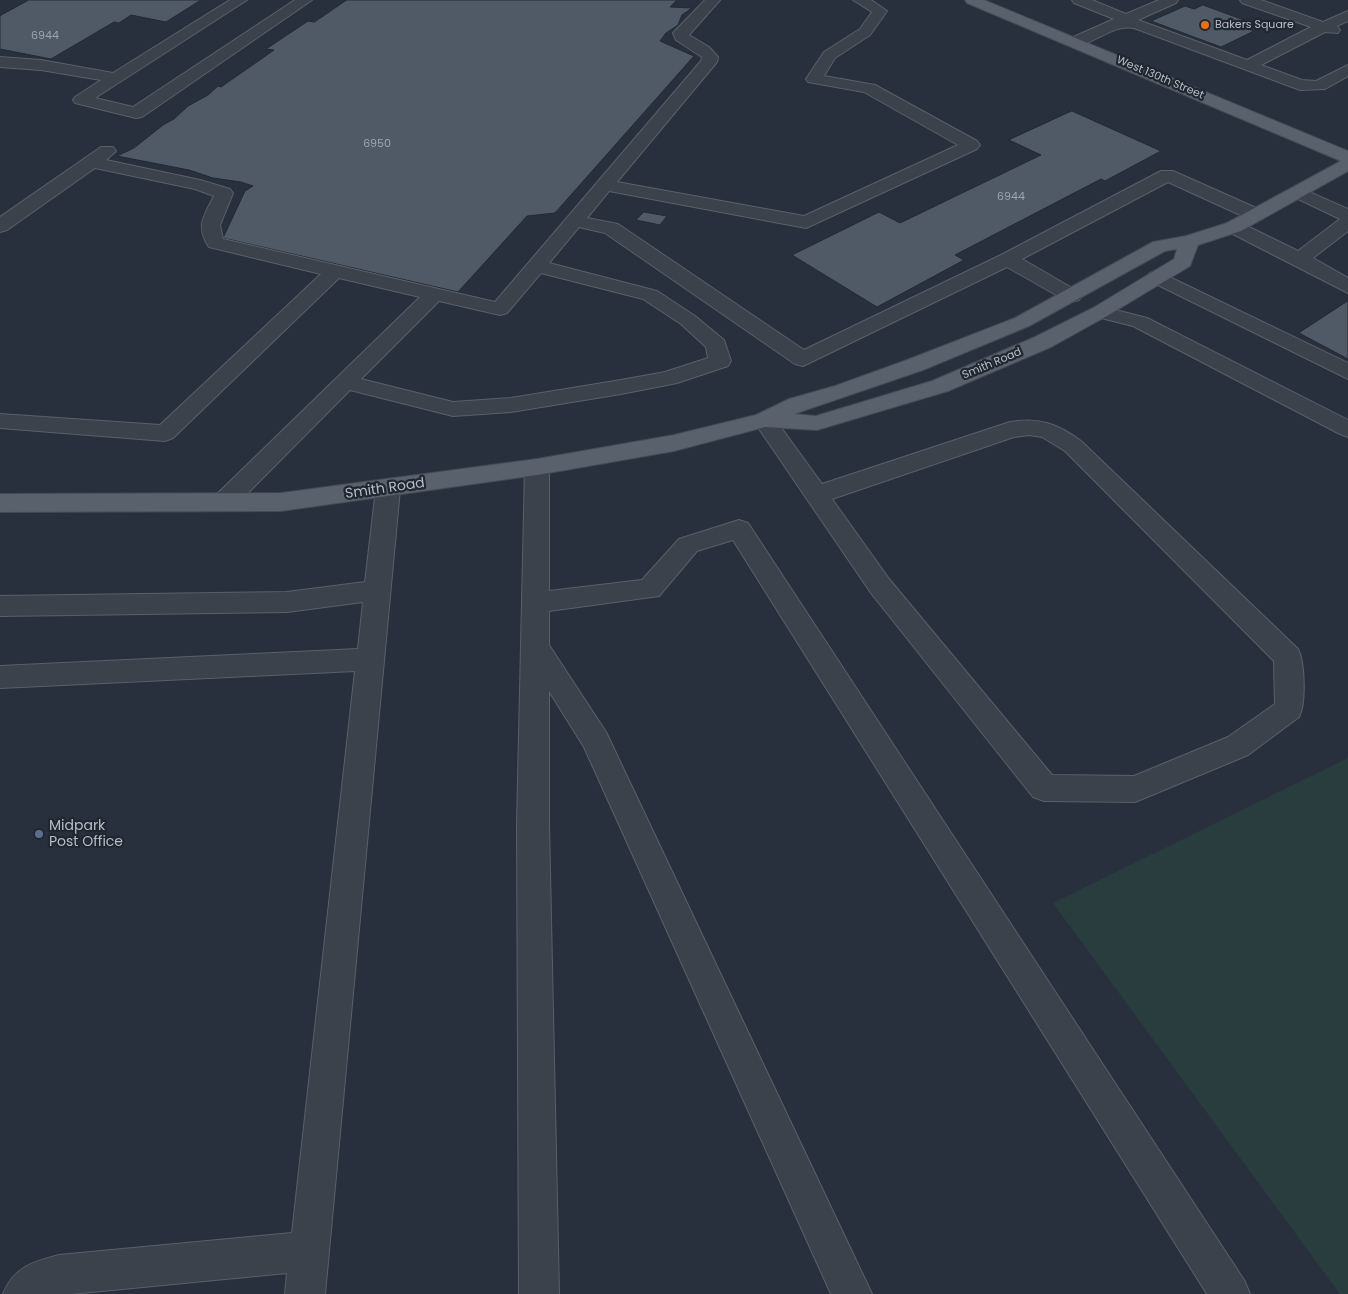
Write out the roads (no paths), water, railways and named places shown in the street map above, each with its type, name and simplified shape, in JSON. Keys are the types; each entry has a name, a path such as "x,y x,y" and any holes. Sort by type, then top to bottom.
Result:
{"main road":[{"name":"West 130th Street","path":"972,0 1348,157"},
{"name":"Smith Road","path":"0,503 281,502 388,489 537,467 674,443 764,420 797,404 843,391 915,365 1022,322 1160,246 1189,241 1234,227 1348,164"},
{"name":"Smith Road","path":"764,420 817,423 940,386 1043,342 1100,312 1183,262 1189,241"}],"lane":[{"path":"240,0 81,100 136,113 305,0"},
{"path":"92,162 200,185 224,193 209,228 211,238 216,243 500,309 709,62 710,57 707,52 685,41 681,37 681,33 713,0"},
{"path":"605,185 806,222 971,145 869,88 814,79 829,54 865,32 880,11 860,0"},
{"path":"1080,0 1119,15 1122,21"},
{"path":"1074,42 1171,0"},
{"path":"1247,0 1348,35"},
{"path":"1282,0 1344,17"},
{"path":"1248,65 1344,17"},
{"path":"1122,21 1138,24 1300,85 1319,86 1348,70"},
{"path":"0,62 41,65 116,78"},
{"path":"0,226 111,148"},
{"path":"575,221 611,228 803,359 1008,259 1167,175 1256,215"},
{"path":"1298,192 1348,216"},
{"path":"1299,259 1348,222"},
{"path":"1234,227 1299,259 1348,287"},
{"path":"1008,259 1072,296"},
{"path":"346,382 453,409 511,405 621,387 669,378 720,361 716,345 688,320 650,295 537,266"},
{"path":"0,421 165,432 335,271"},
{"path":"1158,277 1348,372"},
{"path":"224,502 434,294"},
{"path":"1100,312 1140,322 1348,429"},
{"path":"764,420 816,495 880,586 1044,788 1135,789 1238,746 1289,708 1288,657 1073,446 1055,433 1033,425 1010,430 816,495"},
{"path":"537,467 533,825 539,1294"},
{"path":"305,1294 388,489"},
{"path":"535,603 650,589 688,545 739,529 1230,1294"},
{"path":"0,606 287,602 377,590"},
{"path":"535,648 596,741 852,1294"},
{"path":"0,677 370,659"},
{"path":"23,1294 40,1280 59,1275 309,1250"}],"place":[{"name":"Bakers Square","path":"1205,25"},
{"name":"Midpark Post Office","path":"39,834"}]}
